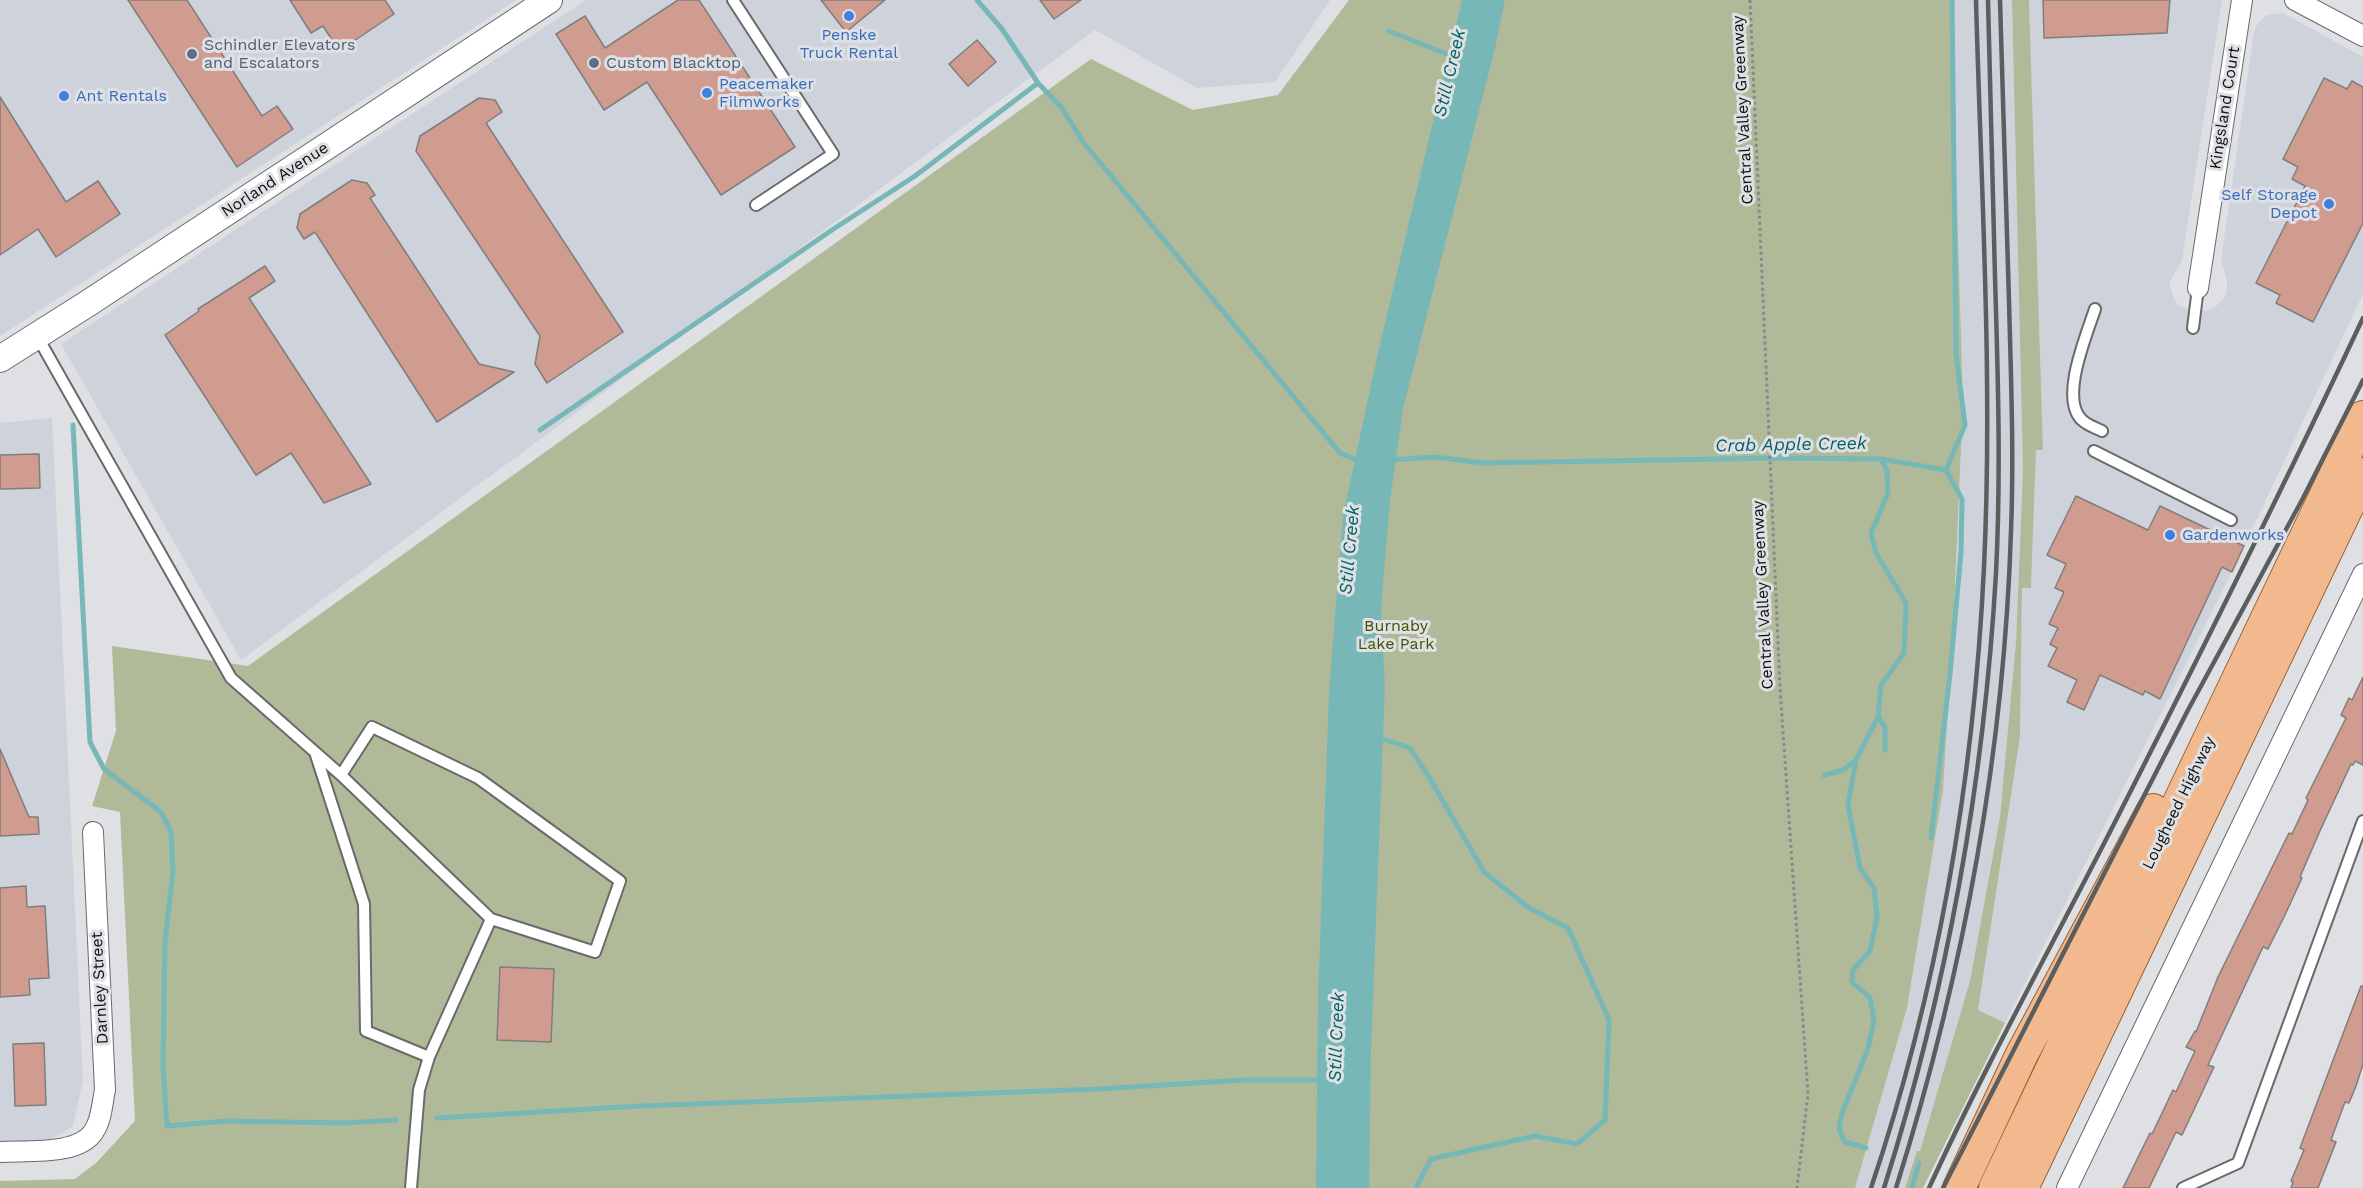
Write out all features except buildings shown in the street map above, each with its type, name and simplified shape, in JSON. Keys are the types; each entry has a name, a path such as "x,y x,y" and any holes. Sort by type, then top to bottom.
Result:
{"main road":[{"name":"Lougheed Highway","path":"1995,1188 2363,417"},
{"name":"Lougheed Highway","path":"2022,1188 2363,474"},
{"path":"1959,1188 2022,1054 2197,728 2241,674"}],"street":[{"name":"Norland Avenue","path":"0,359 549,0"},
{"name":"Kingsland Court","path":"2198,288 2242,0"},
{"path":"2295,0 2363,36"},
{"path":"2067,1188 2363,574"},
{"name":"Darnley Street","path":"0,1152 63,1149 79,1145 87,1140 100,1119 105,1090 93,832"}],"lane":[{"path":"733,0 832,154 756,205"},
{"path":"2193,328 2198,288"},
{"path":"2095,309 2073,380 2073,405 2081,420 2102,431"},
{"path":"37,335 231,678 341,775 491,919 595,952 620,881 477,778 372,727 341,775"},
{"path":"2094,451 2231,519"},
{"path":"315,752 364,904 366,1031 429,1057"},
{"path":"2183,1188 2238,1163 2363,821"},
{"path":"411,1188 419,1090 429,1057 491,919"}],"path":[{"name":"Central Valley Greenway","path":"1750,0 1764,314 1767,444 1780,688 1808,1094 1797,1188"}],"shaded area":[{"path":"0,0 516,0 0,336"},
{"path":"586,0 1330,0 1275,82 1197,88 1095,30 241,660 61,344"},
{"path":"1951,0 2012,0 2023,470 2016,642 2000,817 1970,982 1920,1151 1917,1151 1905,1188 1855,1188 1907,1008 1943,790 1963,404"},
{"path":"2029,0 2222,0 2182,260 2169,284 2179,306 2192,311 2206,311 2215,307 2224,299 2227,292 2227,280 2221,261 2254,32 2257,25 2266,15 2283,13 2363,57 2363,294 2232,572 2005,1023 1978,1010 2020,737 2022,588 2031,587 2036,450 2043,449"},
{"path":"52,418 83,1081 73,1126 43,1144 0,1145 0,423"}],"green space":[{"name":"Burnaby Lake Park","path":"1349,0 1951,0 1963,404 1943,790 1907,1008 1855,1188 0,1188 0,1181 75,1179 96,1163 135,1121 120,812 92,806 116,731 112,646 248,666 1091,59 1193,110 1278,95"},
{"path":"2012,0 2029,0 2043,450 2036,450 2031,588 2022,588 2020,737 1978,1010 2005,1023 1923,1188 1905,1188 1917,1151 1920,1151 1970,981 2000,817 2016,642 2023,470"}],"water":[{"name":"Still Creek","path":"1462,0 1505,0 1495,48 1403,409 1390,501 1381,609 1385,686 1371,1052 1369,1188 1316,1188 1318,997 1329,692 1343,516 1377,357"}],"waterway":[{"path":"977,0 1002,29 1038,83 1062,108 1083,142 1340,453 1361,462"},
{"path":"1931,838 1961,552 1962,499 1946,470 1965,425 1956,354 1952,0"},
{"name":"Still Creek","path":"1389,31 1454,57"},
{"path":"540,430 835,228 915,176 1038,83"},
{"path":"73,425 90,742 104,769 161,812 171,832 173,871 165,942 163,1066 167,1126 226,1121 344,1123 396,1120"},
{"name":"Crab Apple Creek","path":"1391,460 1435,457 1483,463 1780,458 1881,459 1887,471 1888,493 1871,533 1876,553 1906,603 1904,653 1881,685 1878,717 1856,760 1848,805 1860,868 1874,888 1877,917 1870,951 1853,970 1852,982 1870,998 1874,1020 1868,1049 1842,1113 1839,1129 1845,1142 1866,1148"},
{"path":"1881,459 1946,470"},
{"path":"1878,717 1885,727 1885,750"},
{"path":"1377,740 1383,739 1410,748 1484,872 1529,908 1568,928 1609,1020 1605,1120 1577,1144 1535,1136 1431,1159 1416,1188"},
{"path":"1824,775 1843,770 1856,760"},
{"name":"Still Creek","path":"437,1118 640,1106 1099,1089 1243,1080 1323,1080"},
{"name":"Crab Apple Creek","path":"1912,1188 1919,1163"}],"railway":[{"path":"1871,1188 1895,1113 1934,959 1962,803 1979,646 1986,496 1987,354 1976,0"},
{"path":"1884,1188 1906,1113 1944,961 1972,807 1990,651 1998,536 1999,462 1988,0"},
{"path":"1896,1188 1920,1108 1960,945 1976,863 2000,698 2007,615 2012,502 2009,301 2000,0"},
{"path":"1929,1188 2210,634 2363,318"},
{"path":"1943,1188 2188,710 2302,500 2363,380"}],"place":[{"name":"Penske Truck Rental","path":"849,16"},
{"name":"Schindler Elevators and Escalators","path":"192,54"},
{"name":"Custom Blacktop","path":"594,63"},
{"name":"Peacemaker Filmworks","path":"707,93"},
{"name":"Ant Rentals","path":"64,96"},
{"name":"Self Storage Depot","path":"2329,204"},
{"name":"Gardenworks","path":"2170,535"}]}
